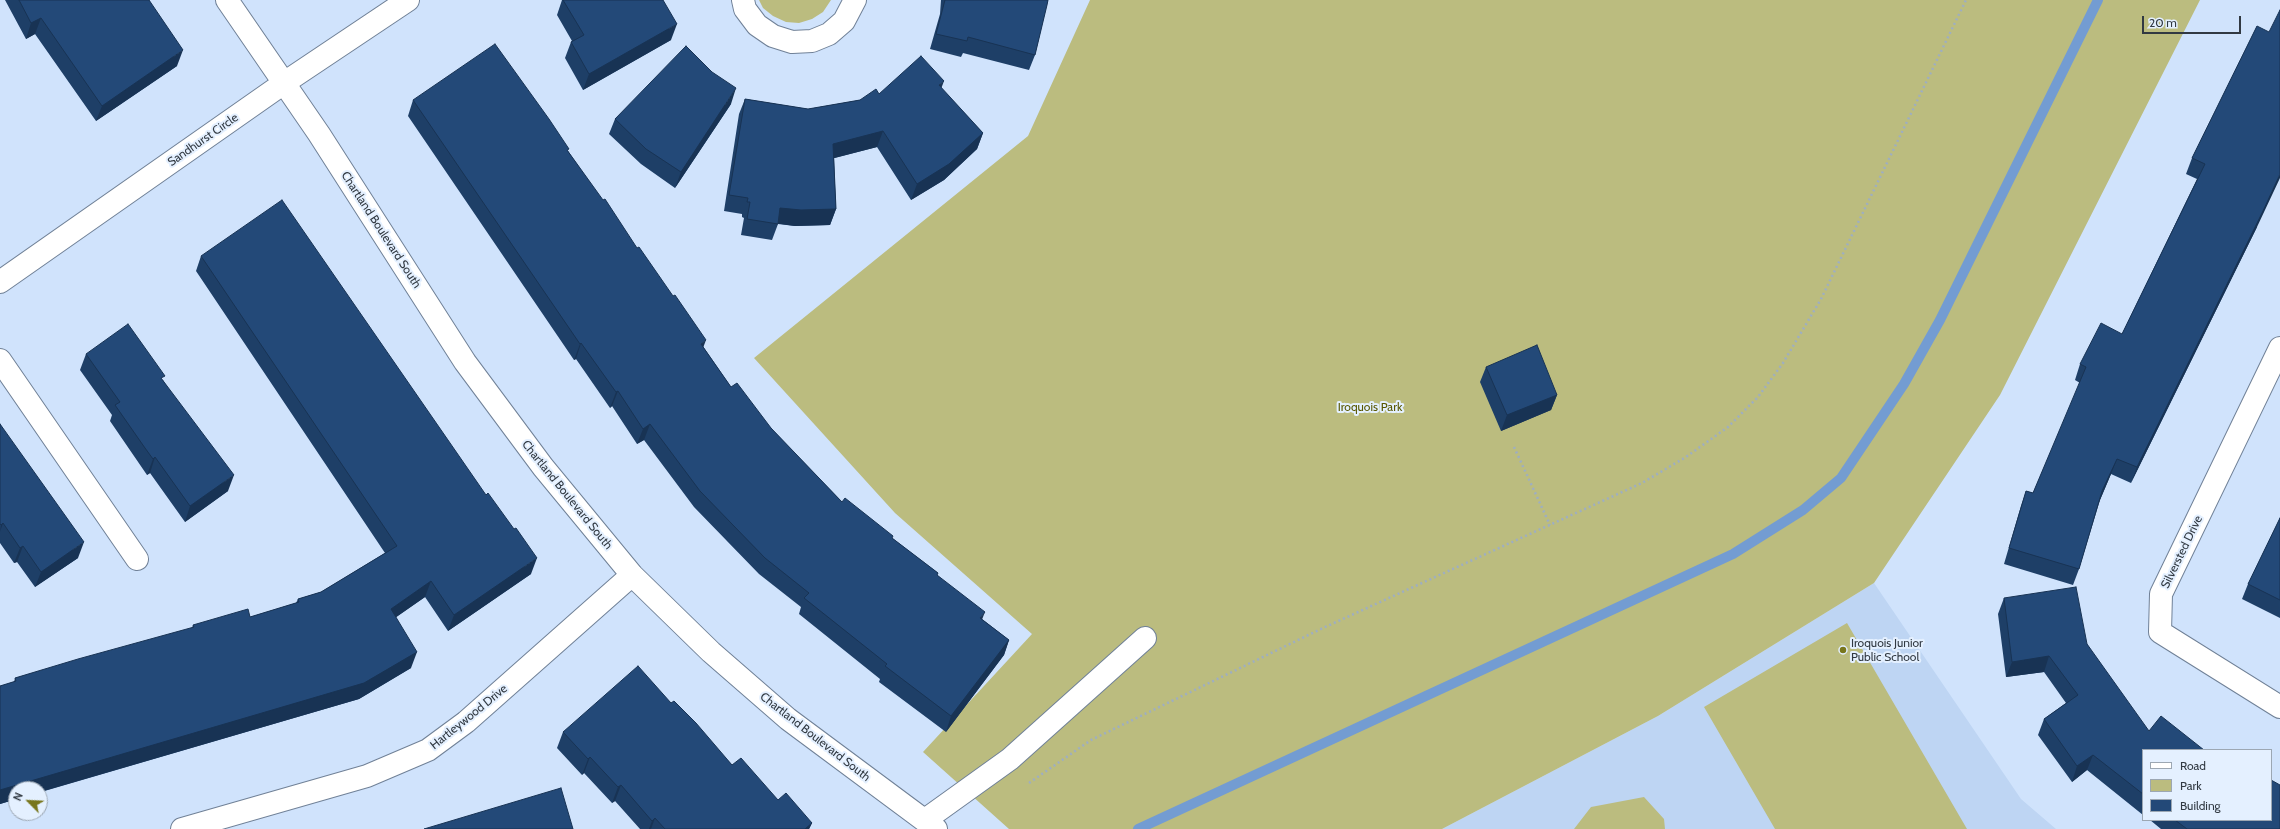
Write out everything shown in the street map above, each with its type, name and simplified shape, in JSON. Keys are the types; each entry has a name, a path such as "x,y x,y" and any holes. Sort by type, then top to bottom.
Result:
{"street":[{"name":"Chartland Boulevard South","path":"227,0 319,134 465,362 543,467 632,575 711,652 788,719 930,825"},
{"name":"Sandhurst Circle","path":"0,282 284,83 408,0"},
{"path":"743,0 745,9 757,25 773,36 792,42 812,41 829,34 844,21 855,0"},
{"name":"Silversted Drive","path":"2280,348 2161,594 2160,632 2280,706"},
{"path":"0,360 137,559"},
{"name":"Hartleywood Drive","path":"182,829 367,776 428,750 466,722 632,575"},
{"path":"930,825 1010,759 1145,638"}],"path":[{"path":"1026,785 1091,740 1324,628 1642,483 1686,457 1728,427 1758,397 1783,363 1821,299 1966,0"},
{"path":"1514,447 1550,525"}],"shaded area":[{"name":"Iroquois Junior Public School","path":"1874,583 2021,799 2056,829 1442,829 1658,716"}],"green space":[{"path":"759,0 831,0 823,12 812,19 799,23 786,22 773,16 763,8"},
{"name":"Iroquois Park","path":"1090,0 2200,0 2000,395 1874,583 1658,716 1442,829 1009,829 923,752 1032,634 895,513 754,358 1028,136"},
{"path":"1847,623 1967,829 1775,829 1704,707"},
{"path":"1644,797 1664,819 1665,829 1574,829 1591,807"}],"building":[{"path":"19,0 149,0 183,50 102,106 41,18 31,23"},
{"path":"563,0 663,0 677,24 589,74 571,42 584,35"},
{"path":"945,0 1048,0 1035,55 968,37 967,41 936,34"},
{"path":"2280,10 2280,174 2137,467 2117,459 2102,491 2079,569 2009,548 2026,491 2033,493 2086,367 2080,364 2101,323 2122,334 2205,164 2192,158 2257,26 2269,32"},
{"path":"495,44 549,119 569,149 567,150 603,200 605,199 637,248 639,247 673,296 675,295 706,340 701,344 731,387 737,383 771,428 842,502 845,498 893,536 892,538 938,573 937,575 985,612 980,618 1009,640 951,716 885,666 887,664 804,598 809,593 765,558 700,491 650,424 643,429 618,391 616,392 581,343 580,344 413,100"},
{"path":"686,46 712,72 736,88 681,172 646,149 615,119"},
{"path":"921,56 944,81 939,85 983,133 949,164 917,184 883,131 833,144 836,209 801,210 780,208 778,224 747,219 750,202 747,202 748,198 729,195 745,99 808,109 860,100 876,89 879,94"},
{"path":"282,200 486,495 488,493 514,529 516,528 537,558 454,615 431,581 391,609 417,652 364,683 31,781 8,781 8,788 0,790 0,686 16,681 15,678 194,627 193,625 248,609 250,617 299,602 298,599 321,592 397,546 201,256"},
{"path":"128,324 165,376 161,378 234,475 190,506 155,457 153,459 115,405 120,402 86,354"},
{"path":"1537,345 1557,395 1507,415 1486,367"},
{"path":"0,424 84,542 41,572 23,546 20,548 3,523 1,525 0,524"},
{"path":"2280,518 2280,600 2248,584"},
{"path":"2076,587 2087,644 2149,731 2161,716 2203,749 2142,749 2142,793 2093,755 2077,766 2044,719 2078,695 2049,656 2012,662 2004,598"},
{"path":"638,666 671,703 674,701 696,723 732,765 741,758 778,800 786,793 812,823 805,829 665,829 655,818 652,821 621,785 618,787 590,757 588,759 563,732"},
{"path":"2272,781 2280,785 2280,829 2187,829 2176,821 2272,821"},
{"path":"561,788 573,829 424,829"}],"waterway":[{"path":"1138,829 1733,554 1803,510 1841,478 1904,384 1940,320 2098,0"}],"place":[{"name":"Iroquois Junior Public School","path":"1843,650"}]}
